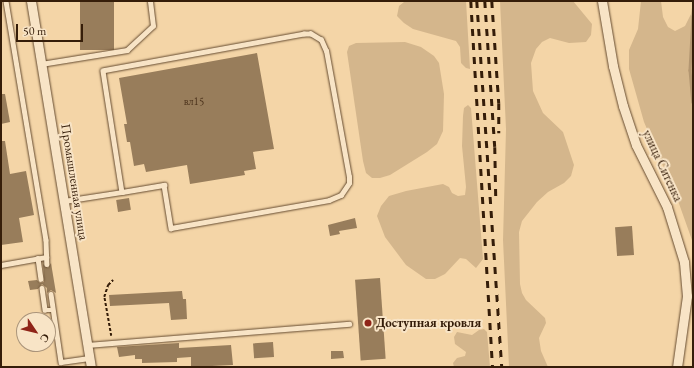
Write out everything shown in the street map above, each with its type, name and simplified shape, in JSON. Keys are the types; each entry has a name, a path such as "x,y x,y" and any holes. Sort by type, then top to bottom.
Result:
{"street":[{"name":"Промышленная улица","path":"31,1 90,363"},
{"name":"улица Ситенка","path":"602,1 613,66 623,106 636,145 669,212 684,262 690,294 677,367"}],"lane":[{"path":"6,1 46,240 47,264"},
{"path":"41,64 128,50 154,26 150,1"},
{"path":"64,201 122,192 164,185 171,228 329,200 341,195 349,183 349,177 326,51 321,40 310,34 304,34 103,71 122,192"},
{"path":"1,265 46,257"},
{"path":"38,258 41,280"},
{"path":"42,288 45,310 53,310"},
{"path":"51,294 61,362 90,363"},
{"path":"87,345 349,324"}],"path":[{"path":"112,343 104,297 108,285 113,280"}],"shaded area":[{"path":"466,1 470,69 466,68 461,63 460,47 456,41 413,29 397,16 399,6 404,2"},
{"path":"500,1 573,1 592,24 591,35 586,42 569,43 550,38 542,42 536,49 531,63 533,91 543,113 563,132 574,165 571,176 564,183 548,192 537,202 522,221 519,232 520,284 522,293 526,300 545,318 546,323 539,338 541,351 548,367 509,367 503,240 506,129"},
{"path":"641,1 661,1 663,17 668,27 675,31 685,26 691,14 693,1 693,243 677,198 644,122 629,69 629,50 638,29"},
{"path":"405,42 421,47 434,56 439,63 444,94 443,131 437,144 427,152 390,175 380,178 372,178 366,173 363,161 347,52 349,46 356,43"},
{"path":"468,105 471,108 483,259 476,268 466,259 460,258 445,274 435,279 426,279 406,265 385,237 377,216 381,206 389,196 406,191 443,184 449,187 452,193 458,196 465,195 466,187 462,146 463,116 464,108"},
{"path":"484,329 487,332 490,367 454,367 453,363 457,358 465,356 466,352 455,344 454,337 457,332 472,335 479,330"}],"building":[{"path":"80,1 114,1 114,50 80,50"},
{"path":"257,53 274,149 253,152 256,169 244,171 245,175 190,184 187,165 146,172 144,164 134,166 130,142 127,142 124,124 127,124 119,78"},
{"path":"1,94 5,94 10,122 1,124"},
{"path":"1,141 5,141 10,174 26,171 34,215 19,218 23,242 1,245"},
{"path":"129,198 131,210 118,212 116,200"},
{"path":"355,218 357,228 339,231 340,234 330,236 328,225"},
{"path":"632,226 634,255 617,256 615,227"},
{"path":"51,263 56,293 51,290 47,293 47,288 42,284 38,289 30,290 28,281 37,280 40,283 44,282 43,264 48,268"},
{"path":"380,278 386,359 361,361 355,280"},
{"path":"182,291 183,299 186,299 187,319 171,320 169,303 110,306 109,295"},
{"path":"273,342 274,357 254,358 253,343"},
{"path":"179,343 179,348 231,345 233,365 191,367 191,357 177,358 177,362 142,363 142,359 135,359 135,355 119,357 117,347"},
{"path":"331,351 343,351 344,358 331,359"}],"waterway":[{"path":"693,16 690,70 693,102"}],"railway":[{"path":"471,1 493,367"},
{"path":"477,1 502,367"},
{"path":"485,1 495,147 496,200"},
{"path":"492,1 499,103 499,133"}],"place":[{"name":"Доступная кровля","path":"368,323"}]}
